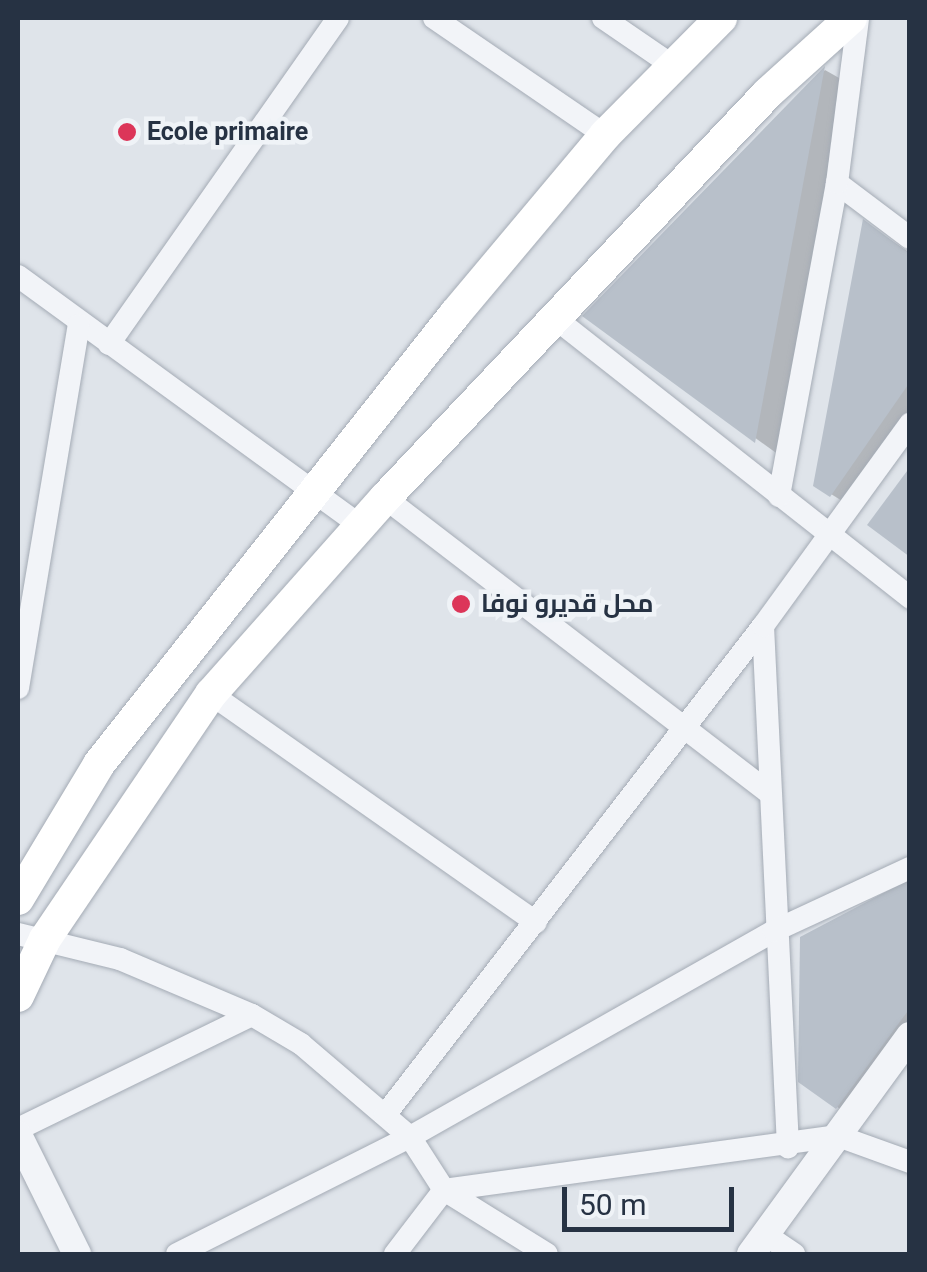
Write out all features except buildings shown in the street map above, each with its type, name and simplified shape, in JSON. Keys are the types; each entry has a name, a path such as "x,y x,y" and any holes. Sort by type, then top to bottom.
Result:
{"main road":[{"path":"18,899 99,764 606,135 721,18"},
{"path":"18,996 31,936 212,694 385,498 768,93 855,18"}],"street":[{"path":"109,344 338,18"},
{"path":"434,18 606,135"},
{"path":"603,18 673,66"},
{"path":"780,496 837,183 855,18"},
{"path":"837,183 910,238"},
{"path":"18,276 79,325 360,526"},
{"path":"556,319 910,598"},
{"path":"18,688 79,325"},
{"path":"385,1115 536,922 681,726 763,626 910,424"},
{"path":"385,498 770,793"},
{"path":"763,626 774,931 788,1147"},
{"path":"212,694 536,922"},
{"path":"177,1254 410,1137 774,931 910,868"},
{"path":"31,936 120,959 252,1015 301,1044 410,1137 444,1190 547,1254"},
{"path":"77,1254 18,1132 252,1015"},
{"path":"794,1254 758,1244 910,1036"},
{"path":"396,1254 444,1190 788,1147 838,1136 910,1162"}],"place":[{"name":"Ecole primaire","path":"127,132"},
{"name":"محل قديرو نوفا","path":"461,604"}]}
